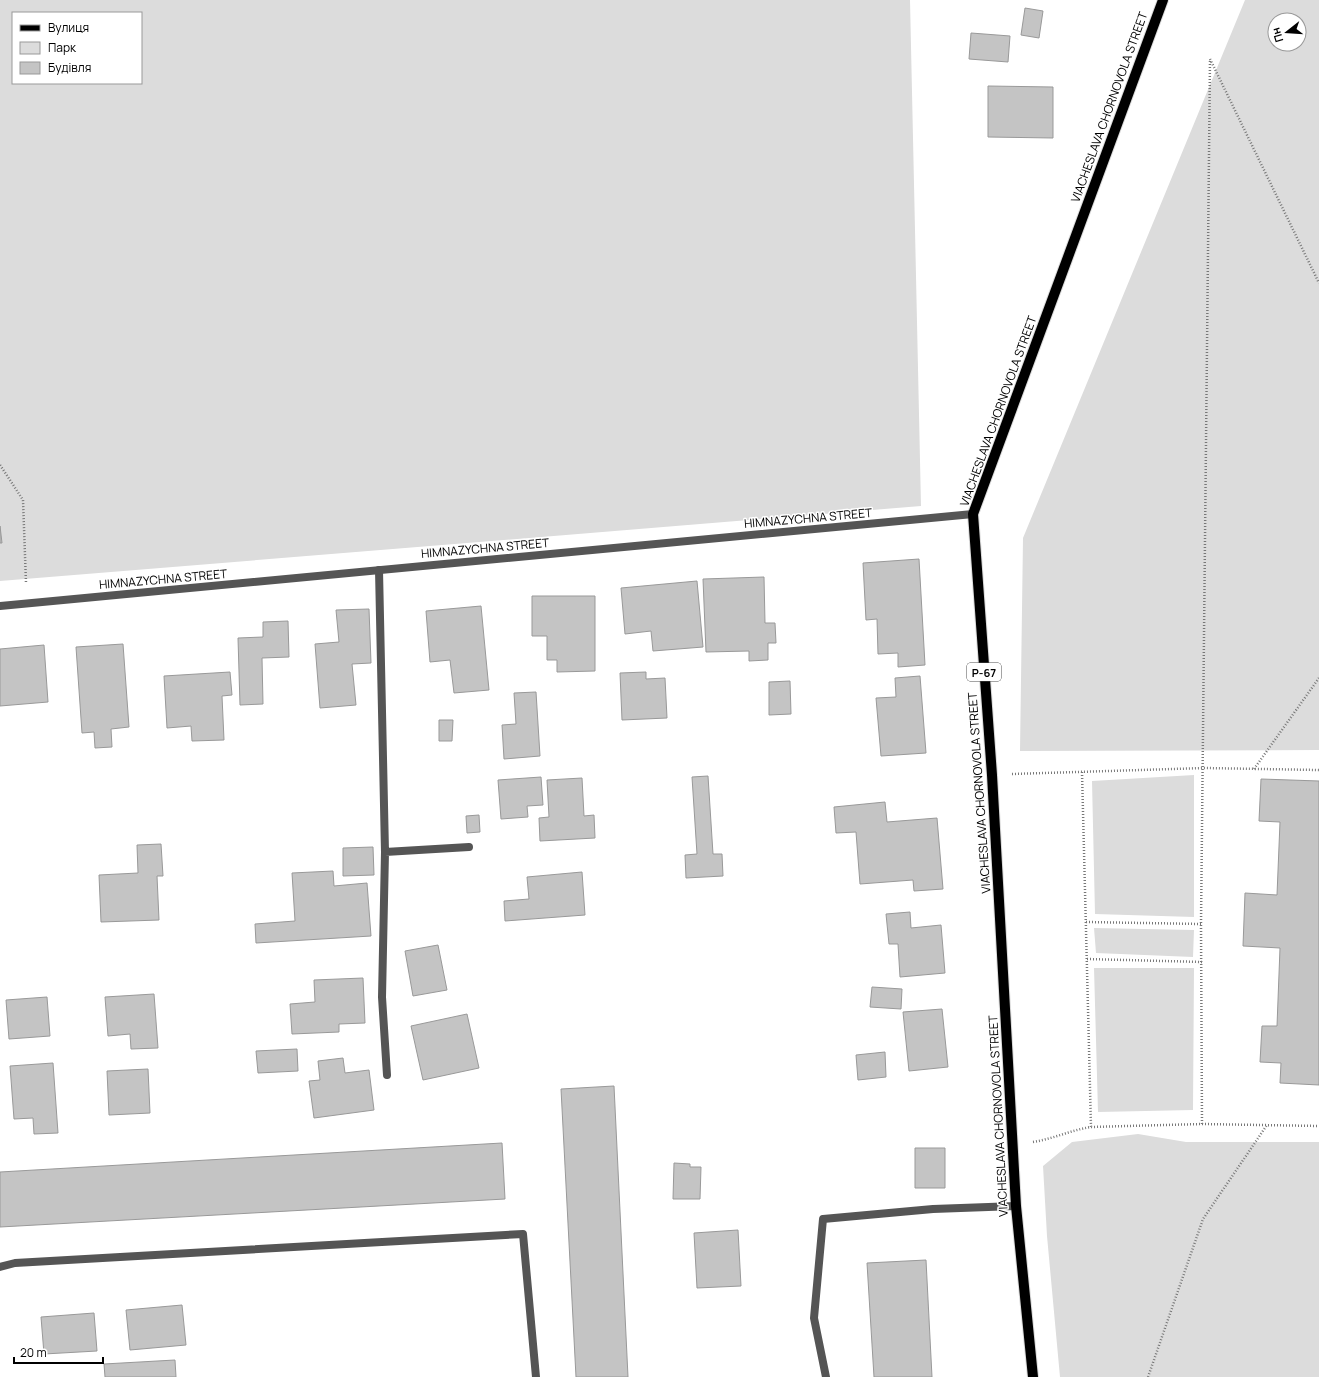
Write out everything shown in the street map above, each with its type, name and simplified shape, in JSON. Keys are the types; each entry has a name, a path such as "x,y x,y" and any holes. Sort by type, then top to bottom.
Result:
{"main road":[{"name":"VIACHESLAVA CHORNOVOLA STREET","path":"1033,1377 1016,1206 992,774 973,514 1163,0"}],"street":[{"name":"HIMNAZYCHNA STREET","path":"0,606 973,514"},
{"path":"379,570 385,852 382,997 387,1075"},
{"path":"385,852 469,847"},
{"path":"826,1377 814,1318 823,1219 934,1209 1016,1206"},
{"path":"0,1267 15,1263 523,1234 536,1377"}],"path":[{"path":"1202,1124 1201,924 1204,768 1210,59 1319,284"},
{"path":"0,465 23,500 27,604"},
{"path":"1254,769 1319,678"},
{"path":"992,774 1204,768 1319,770"},
{"path":"1082,772 1088,959 1091,1127"},
{"path":"1086,922 1201,924"},
{"path":"1088,959 1202,962"},
{"path":"1012,1144 1050,1140 1076,1129 1091,1127 1202,1124 1319,1126"},
{"path":"1148,1377 1203,1219 1267,1125"}],"green space":[{"path":"0,0 910,0 921,506 0,581"},
{"path":"1245,0 1319,0 1319,750 1020,751 1023,538"},
{"path":"1194,775 1194,917 1095,914 1092,781"},
{"path":"1094,928 1194,930 1193,957 1096,953"},
{"path":"1094,968 1194,968 1193,1110 1098,1112"},
{"path":"1138,1134 1186,1142 1319,1142 1319,1377 1060,1377 1047,1236 1043,1166 1072,1142"}],"building":[{"path":"1025,8 1043,11 1039,38 1021,35"},
{"path":"971,33 1010,36 1008,62 969,59"},
{"path":"988,86 1053,87 1053,138 988,137"},
{"path":"0,526 2,543 0,543"},
{"path":"919,559 925,665 898,667 898,653 878,654 877,619 866,620 863,563"},
{"path":"764,577 765,623 775,623 776,643 768,643 768,660 749,661 749,651 706,652 703,579"},
{"path":"697,581 703,647 653,651 651,631 625,634 621,588"},
{"path":"532,596 595,596 595,671 557,672 557,660 547,660 547,636 532,636"},
{"path":"481,606 489,690 454,693 450,660 430,662 426,611"},
{"path":"369,609 371,663 352,664 356,705 320,708 315,644 339,642 336,610"},
{"path":"288,621 289,657 262,658 263,704 240,705 238,638 263,637 263,622"},
{"path":"123,644 129,727 111,729 112,747 95,748 94,732 82,733 76,647"},
{"path":"44,645 48,702 0,706 0,649"},
{"path":"230,672 232,695 222,696 224,740 192,741 191,726 167,728 164,676"},
{"path":"646,672 646,679 665,678 667,718 622,720 620,673"},
{"path":"920,676 926,753 881,756 876,698 896,697 895,678"},
{"path":"790,681 791,714 769,715 769,682"},
{"path":"536,692 540,756 504,759 502,725 516,724 514,693"},
{"path":"439,720 453,720 452,741 439,741"},
{"path":"708,776 713,854 722,854 723,876 686,878 685,855 697,854 692,777"},
{"path":"541,777 543,805 527,806 528,817 501,819 498,780"},
{"path":"582,778 584,816 594,815 595,838 540,841 539,818 549,817 547,780"},
{"path":"1261,779 1319,781 1319,1085 1280,1083 1281,1063 1260,1062 1262,1026 1277,1026 1280,948 1243,946 1245,893 1277,895 1280,822 1259,821"},
{"path":"885,802 887,822 937,818 943,889 914,891 913,880 860,884 856,832 836,833 834,807"},
{"path":"479,815 480,832 467,833 466,816"},
{"path":"161,844 163,876 157,876 159,920 101,922 99,875 138,873 137,845"},
{"path":"373,847 374,875 343,876 343,848"},
{"path":"333,871 334,886 367,883 371,936 256,943 255,924 295,921 292,873"},
{"path":"582,872 585,915 505,921 504,901 529,899 527,877"},
{"path":"910,912 911,928 941,925 945,973 900,977 898,944 889,944 886,914"},
{"path":"438,945 447,990 413,996 405,951"},
{"path":"363,978 365,1023 339,1024 339,1032 292,1034 290,1004 315,1002 314,980"},
{"path":"872,987 902,989 901,1009 870,1007"},
{"path":"154,994 158,1048 131,1049 130,1034 108,1036 105,997"},
{"path":"47,997 50,1036 9,1039 6,1000"},
{"path":"942,1009 948,1067 909,1071 903,1012"},
{"path":"467,1014 479,1068 423,1080 411,1026"},
{"path":"297,1049 298,1071 258,1073 256,1051"},
{"path":"885,1052 886,1077 858,1080 856,1055"},
{"path":"343,1058 345,1073 369,1070 374,1110 314,1118 309,1081 320,1080 318,1061"},
{"path":"53,1063 58,1133 34,1134 33,1118 14,1119 10,1066"},
{"path":"148,1069 150,1113 109,1115 107,1071"},
{"path":"614,1086 628,1377 576,1377 561,1089"},
{"path":"502,1143 505,1199 0,1227 0,1172"},
{"path":"915,1148 945,1148 945,1188 915,1188"},
{"path":"674,1163 690,1164 690,1167 701,1167 700,1199 673,1199"},
{"path":"738,1230 741,1286 697,1288 694,1233"},
{"path":"926,1260 932,1377 874,1377 867,1263"},
{"path":"182,1305 186,1345 130,1350 126,1310"},
{"path":"94,1313 97,1351 44,1354 41,1317"},
{"path":"175,1360 176,1377 105,1377 104,1364"}]}
